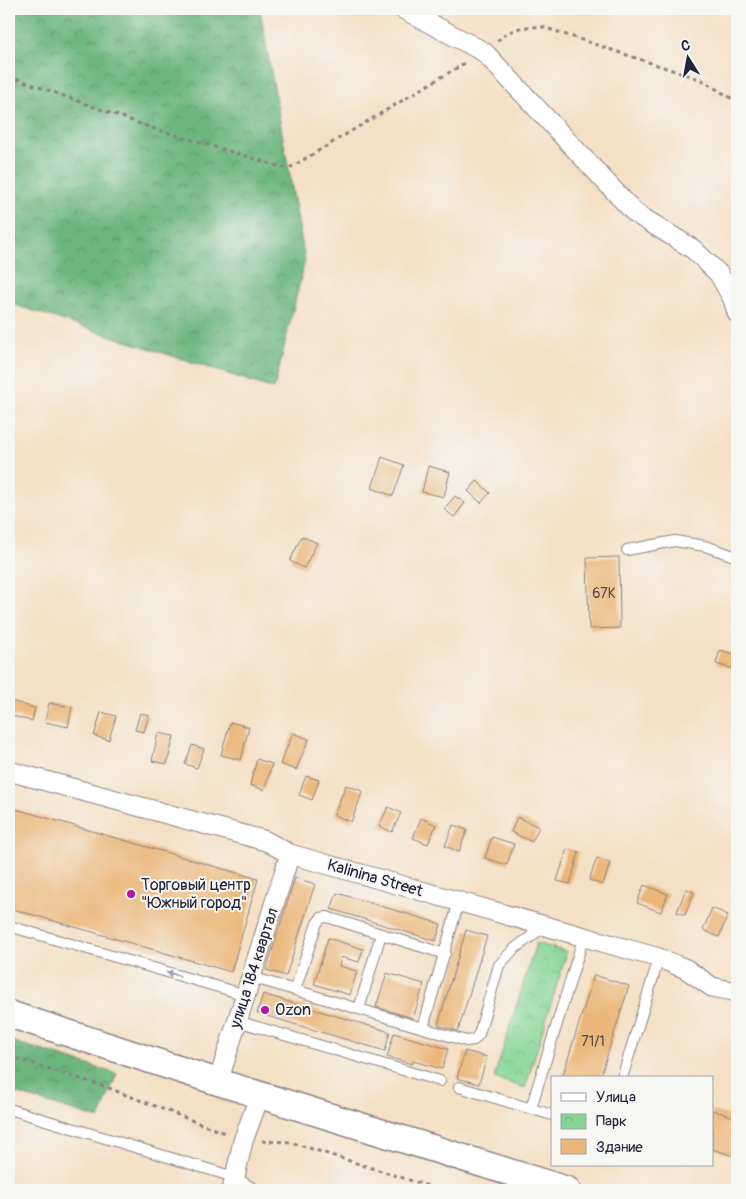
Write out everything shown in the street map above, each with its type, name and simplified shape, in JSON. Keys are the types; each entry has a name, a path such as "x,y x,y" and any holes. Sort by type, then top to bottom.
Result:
{"main road":[{"path":"9,1014 218,1082 567,1190"}],"street":[{"path":"403,9 484,52 635,213 693,249 719,274 737,312"},
{"name":"Kalinina Street","path":"9,771 266,841 290,854 659,958 686,969 712,987 737,992"},
{"name":"улица 184 квартал","path":"218,1082 290,854"},
{"path":"233,1184 243,1141 260,1094"}],"lane":[{"path":"627,550 675,540 705,546 737,557"},
{"path":"424,1028 459,902"},
{"path":"295,990 317,923 321,918 327,917 444,954"},
{"path":"9,926 220,987 248,986 295,990 466,1041 474,1040 479,1034 499,965 514,949 545,926"},
{"path":"360,1009 381,934"},
{"path":"531,1108 584,936"},
{"path":"623,1076 659,958"},
{"path":"237,1021 440,1081"},
{"path":"458,1086 551,1115"},
{"path":"9,1108 233,1184 256,1190"}],"path":[{"path":"9,76 152,128 288,169 484,52 508,32 524,26 543,27 702,80 737,102"},
{"path":"9,1056 106,1087 243,1141 290,1142 441,1190"}],"green space":[{"path":"9,9 260,10 305,260 274,389 9,303"},
{"path":"536,943 567,952 525,1088 494,1078"},
{"path":"9,1040 117,1074 99,1119 9,1091"}],"building":[{"path":"382,457 404,465 393,496 372,488"},
{"path":"428,466 450,472 444,497 422,492"},
{"path":"477,481 490,493 481,503 468,491"},
{"path":"455,496 465,503 454,517 444,509"},
{"path":"302,536 317,543 304,568 290,561"},
{"path":"619,557 620,628 589,629 587,558"},
{"path":"720,650 737,655 737,670 716,664"},
{"path":"11,701 35,708 32,721 9,715"},
{"path":"49,703 72,707 68,727 45,722"},
{"path":"101,712 116,716 109,740 94,736"},
{"path":"140,713 149,715 144,732 135,730"},
{"path":"230,722 249,727 241,760 221,755"},
{"path":"158,733 174,736 167,764 152,761"},
{"path":"293,733 309,739 296,770 280,764"},
{"path":"192,745 204,749 197,768 185,764"},
{"path":"257,759 272,764 264,790 250,785"},
{"path":"306,776 319,780 312,800 299,795"},
{"path":"346,785 363,791 351,822 334,815"},
{"name":"Торговый центр \"Южный город\"","path":"9,807 258,879 231,972 9,908"},
{"path":"388,807 401,813 392,832 379,826"},
{"path":"517,817 539,827 532,842 511,832"},
{"path":"421,818 436,825 428,844 413,838"},
{"path":"453,825 467,830 459,852 445,846"},
{"path":"492,837 514,844 507,865 485,858"},
{"path":"567,849 579,852 570,884 557,881"},
{"path":"597,858 610,863 603,885 589,880"},
{"path":"295,878 315,884 286,976 266,970"},
{"path":"644,885 668,894 661,912 637,903"},
{"path":"686,889 694,892 685,915 677,912"},
{"path":"337,893 441,924 436,941 331,909"},
{"path":"712,908 728,915 719,937 703,930"},
{"path":"466,930 487,936 458,1031 438,1025"},
{"path":"328,938 363,949 359,962 341,957 339,966 357,971 350,995 314,984"},
{"path":"387,973 424,984 413,1018 376,1007"},
{"path":"594,975 629,986 601,1076 563,1076"},
{"path":"263,994 390,1032 385,1051 257,1013"},
{"path":"394,1033 448,1049 442,1069 413,1061 412,1064 387,1057"},
{"path":"465,1051 487,1057 479,1084 457,1078"},
{"path":"714,1111 737,1118 737,1157 714,1150"}],"place":[{"name":"Торговый центр \"Южный город\"","path":"131,894"},
{"name":"Ozon","path":"265,1010"}]}
